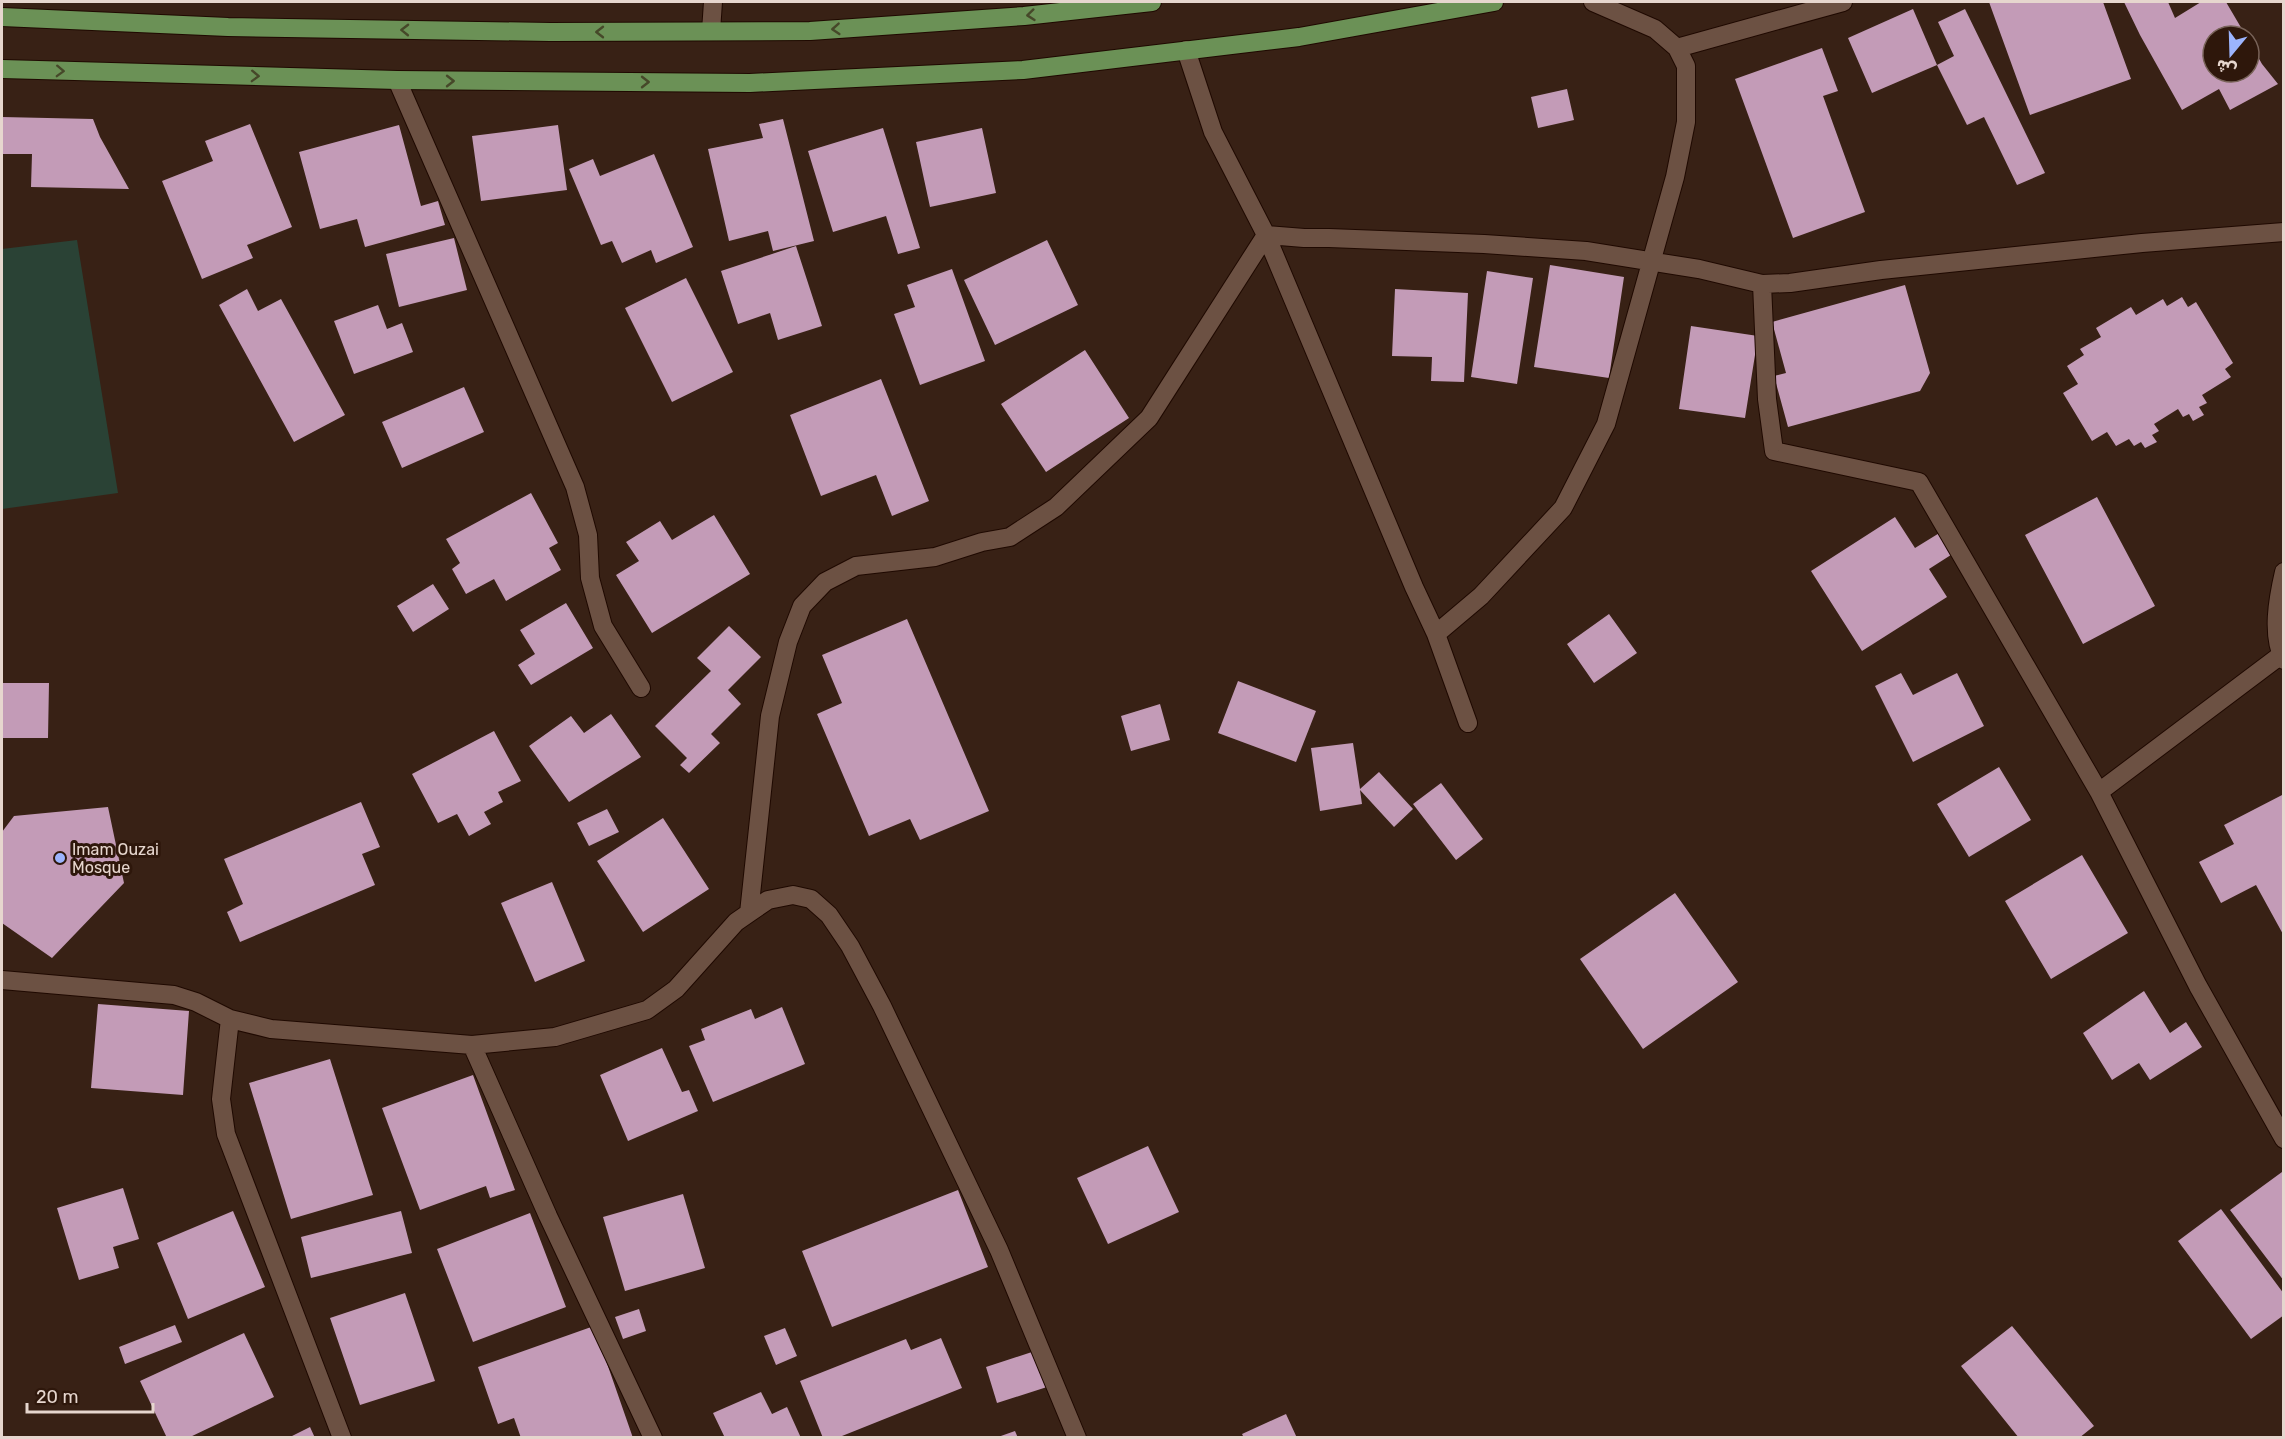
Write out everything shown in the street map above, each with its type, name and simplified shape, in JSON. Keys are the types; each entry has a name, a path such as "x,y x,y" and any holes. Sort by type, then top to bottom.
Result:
{"main road":[{"path":"2,17 240,27 550,32 822,30 1024,16 1152,2"},
{"path":"2,69 397,80 750,82 1023,70 1299,37 1494,2"}],"street":[{"path":"711,31 713,2"},
{"path":"1436,634 1481,596 1563,508 1606,424 1675,177 1686,122 1686,66 1677,48 1655,29 1593,2"},
{"path":"1677,48 1843,2"},
{"path":"1186,50 1213,132 1266,235 1414,587 1436,634 1468,723"},
{"path":"397,80 575,487 588,535 590,578 603,626 641,688"},
{"path":"1266,235 1484,244 1586,251 1652,260 1762,284 1790,284 1881,270 2142,243 2283,232"},
{"path":"749,912 770,716 788,642 802,606 825,582 856,566 935,557 982,542 1011,537 1056,507 1149,418 1266,235"},
{"path":"1762,284 1767,399 1774,451 1919,482 2098,792 2198,986 2283,1139"},
{"path":"2098,792 2282,657 2278,633 2278,598 2283,572"},
{"path":"2,980 174,995 196,1002 230,1019 271,1029 472,1046 555,1037 647,1010 676,989 736,922 749,912 768,900 793,895 811,899 829,915 850,946 882,1006 999,1250 1077,1437"},
{"path":"230,1019 221,1099 226,1134 342,1437"},
{"path":"472,1046 548,1216 653,1437"}],"green space":[{"path":"77,240 118,493 2,509 2,249"}],"building":[{"path":"1989,2 2103,2 2131,79 2030,115"},
{"path":"2124,2 2168,2 2175,18 2201,2 2226,2 2239,24 2201,24 2201,84 2261,84 2261,62 2278,84 2230,110 2219,89 2182,110"},
{"path":"1913,9 1937,65 1872,93 1848,38"},
{"path":"1965,9 2045,173 2017,185 1984,117 1967,125 1937,65 1954,56 1938,22"},
{"path":"1822,48 1838,91 1823,96 1865,212 1793,238 1735,79"},
{"path":"1567,89 1574,120 1538,128 1531,97"},
{"path":"2,117 93,119 100,137 129,189 31,187 32,154 2,154"},
{"path":"783,119 814,241 773,251 768,231 729,241 708,149 763,138 759,124"},
{"path":"250,124 292,227 247,245 253,258 202,279 162,181 213,161 205,141"},
{"path":"399,125 421,206 438,201 445,225 365,247 357,219 320,229 299,152"},
{"path":"558,125 567,190 481,201 472,136"},
{"path":"883,128 920,248 898,254 886,216 833,232 808,151"},
{"path":"982,128 996,193 930,207 916,142"},
{"path":"654,154 693,247 656,263 651,250 622,263 612,241 601,245 569,169 593,159 600,176"},
{"path":"454,238 467,290 399,307 386,254"},
{"path":"1047,240 1078,305 995,345 964,280"},
{"path":"796,246 822,326 778,340 770,313 738,324 721,271"},
{"path":"1550,265 1624,277 1609,378 1534,367"},
{"path":"952,269 985,361 920,385 894,314 915,307 907,285"},
{"path":"1487,271 1533,278 1517,384 1471,377"},
{"path":"686,278 733,372 672,402 625,308"},
{"path":"1905,285 1930,373 1920,391 1788,427 1774,376 1786,373 1772,322"},
{"path":"247,289 258,311 281,299 345,415 294,442 219,305"},
{"path":"1395,289 1468,293 1464,382 1431,381 1432,357 1392,356"},
{"path":"2182,297 2188,307 2196,302 2233,363 2225,369 2231,377 2202,395 2207,403 2199,407 2204,415 2193,421 2189,414 2183,417 2178,409 2154,424 2159,431 2152,435 2157,442 2145,448 2141,442 2134,446 2129,439 2116,446 2107,432 2092,441 2063,393 2078,384 2067,366 2084,355 2080,349 2101,337 2096,328 2131,307 2136,315 2163,299 2167,306"},
{"path":"378,305 387,329 402,323 413,352 354,374 334,321"},
{"path":"1691,326 1758,336 1745,418 1679,409"},
{"path":"1085,350 1129,418 1046,472 1001,404"},
{"path":"881,379 929,501 892,516 876,475 821,496 790,415"},
{"path":"464,387 484,432 402,468 382,422"},
{"path":"531,493 558,543 549,548 561,570 506,601 494,579 466,594 452,569 460,563 446,539"},
{"path":"2097,497 2155,606 2083,644 2025,535"},
{"path":"714,515 750,574 652,633 616,575 639,561 626,542 660,521 672,540"},
{"path":"1895,517 1915,548 1941,532 1954,553 1929,569 1947,597 1862,651 1811,571"},
{"path":"433,584 449,609 413,632 397,606"},
{"path":"566,603 593,648 531,685 518,665 535,654 520,630"},
{"path":"1609,614 1637,653 1594,683 1567,644"},
{"path":"907,619 989,811 920,840 910,819 869,836 817,714 842,703 822,655"},
{"path":"729,626 761,657 728,690 741,704 711,734 720,743 689,773 680,765 687,758 655,726 711,671 697,658"},
{"path":"1901,673 1913,695 1957,673 1984,726 1913,762 1875,686"},
{"path":"1238,681 1316,711 1296,762 1218,733"},
{"path":"2,683 49,683 48,738 2,738"},
{"path":"1160,704 1170,740 1131,751 1121,716"},
{"path":"611,714 641,757 569,802 529,746 571,716 584,733"},
{"path":"494,731 521,781 498,792 503,802 484,812 491,824 469,836 457,814 438,823 412,774"},
{"path":"1353,743 1360,789 1379,772 1413,809 1394,827 1360,790 1362,804 1320,811 1311,748"},
{"path":"1999,767 2031,820 1969,857 1937,804"},
{"path":"1441,783 1483,839 1456,860 1413,804"},
{"path":"2284,794 2284,936 2256,885 2221,903 2199,862 2234,844 2224,825"},
{"path":"361,802 380,847 362,854 375,885 240,942 227,912 243,904 224,859"},
{"name":"Imam Ouzai Mosque","path":"108,807 124,883 52,958 2,923 2,832 14,816"},
{"path":"607,809 619,832 589,846 577,823"},
{"path":"663,818 709,889 643,932 597,861"},
{"path":"2082,855 2128,933 2051,979 2005,901"},
{"path":"552,882 585,961 535,982 501,903"},
{"path":"1675,893 1738,982 1643,1049 1580,959"},
{"path":"2144,991 2170,1033 2186,1022 2202,1047 2150,1080 2139,1063 2112,1080 2083,1033"},
{"path":"98,1004 189,1011 183,1095 91,1088"},
{"path":"782,1007 805,1064 713,1102 689,1046 705,1040 701,1029 751,1009 755,1019"},
{"path":"662,1048 682,1092 689,1090 698,1111 628,1141 600,1075"},
{"path":"330,1059 373,1195 291,1219 249,1083"},
{"path":"473,1075 515,1190 490,1198 486,1186 420,1210 382,1108"},
{"path":"1148,1146 1179,1212 1108,1244 1077,1178"},
{"path":"2282,1172 2284,1174 2284,1281 2230,1210"},
{"path":"123,1188 139,1239 113,1247 119,1268 79,1280 57,1208"},
{"path":"958,1190 988,1267 832,1327 802,1251"},
{"path":"683,1194 705,1268 625,1291 603,1217"},
{"path":"2221,1209 2284,1294 2284,1315 2251,1339 2178,1241"},
{"path":"233,1211 265,1287 188,1319 157,1243"},
{"path":"401,1211 412,1253 311,1278 301,1237"},
{"path":"530,1213 566,1307 473,1342 437,1249"},
{"path":"405,1293 435,1381 360,1405 330,1318"},
{"path":"639,1309 646,1331 623,1339 615,1317"},
{"path":"175,1325 182,1342 125,1364 119,1347"},
{"path":"594,1326 633,1438 521,1438 514,1418 498,1424 478,1367"},
{"path":"2012,1326 2094,1426 2079,1438 2019,1438 1961,1366"},
{"path":"785,1328 797,1356 776,1365 764,1336"},
{"path":"244,1333 274,1397 188,1438 167,1438 140,1381"},
{"path":"941,1338 962,1388 837,1438 823,1438 800,1381 906,1339 911,1350"},
{"path":"1035,1351 1047,1387 997,1403 986,1367"},
{"path":"761,1392 772,1414 787,1407 801,1438 725,1438 713,1413"},
{"path":"1286,1414 1297,1438 1244,1438 1242,1434"},
{"path":"310,1427 315,1438 288,1438"},
{"path":"1015,1431 1018,1438 998,1438 998,1437"}],"place":[{"name":"Imam Ouzai Mosque","path":"60,858"}]}
